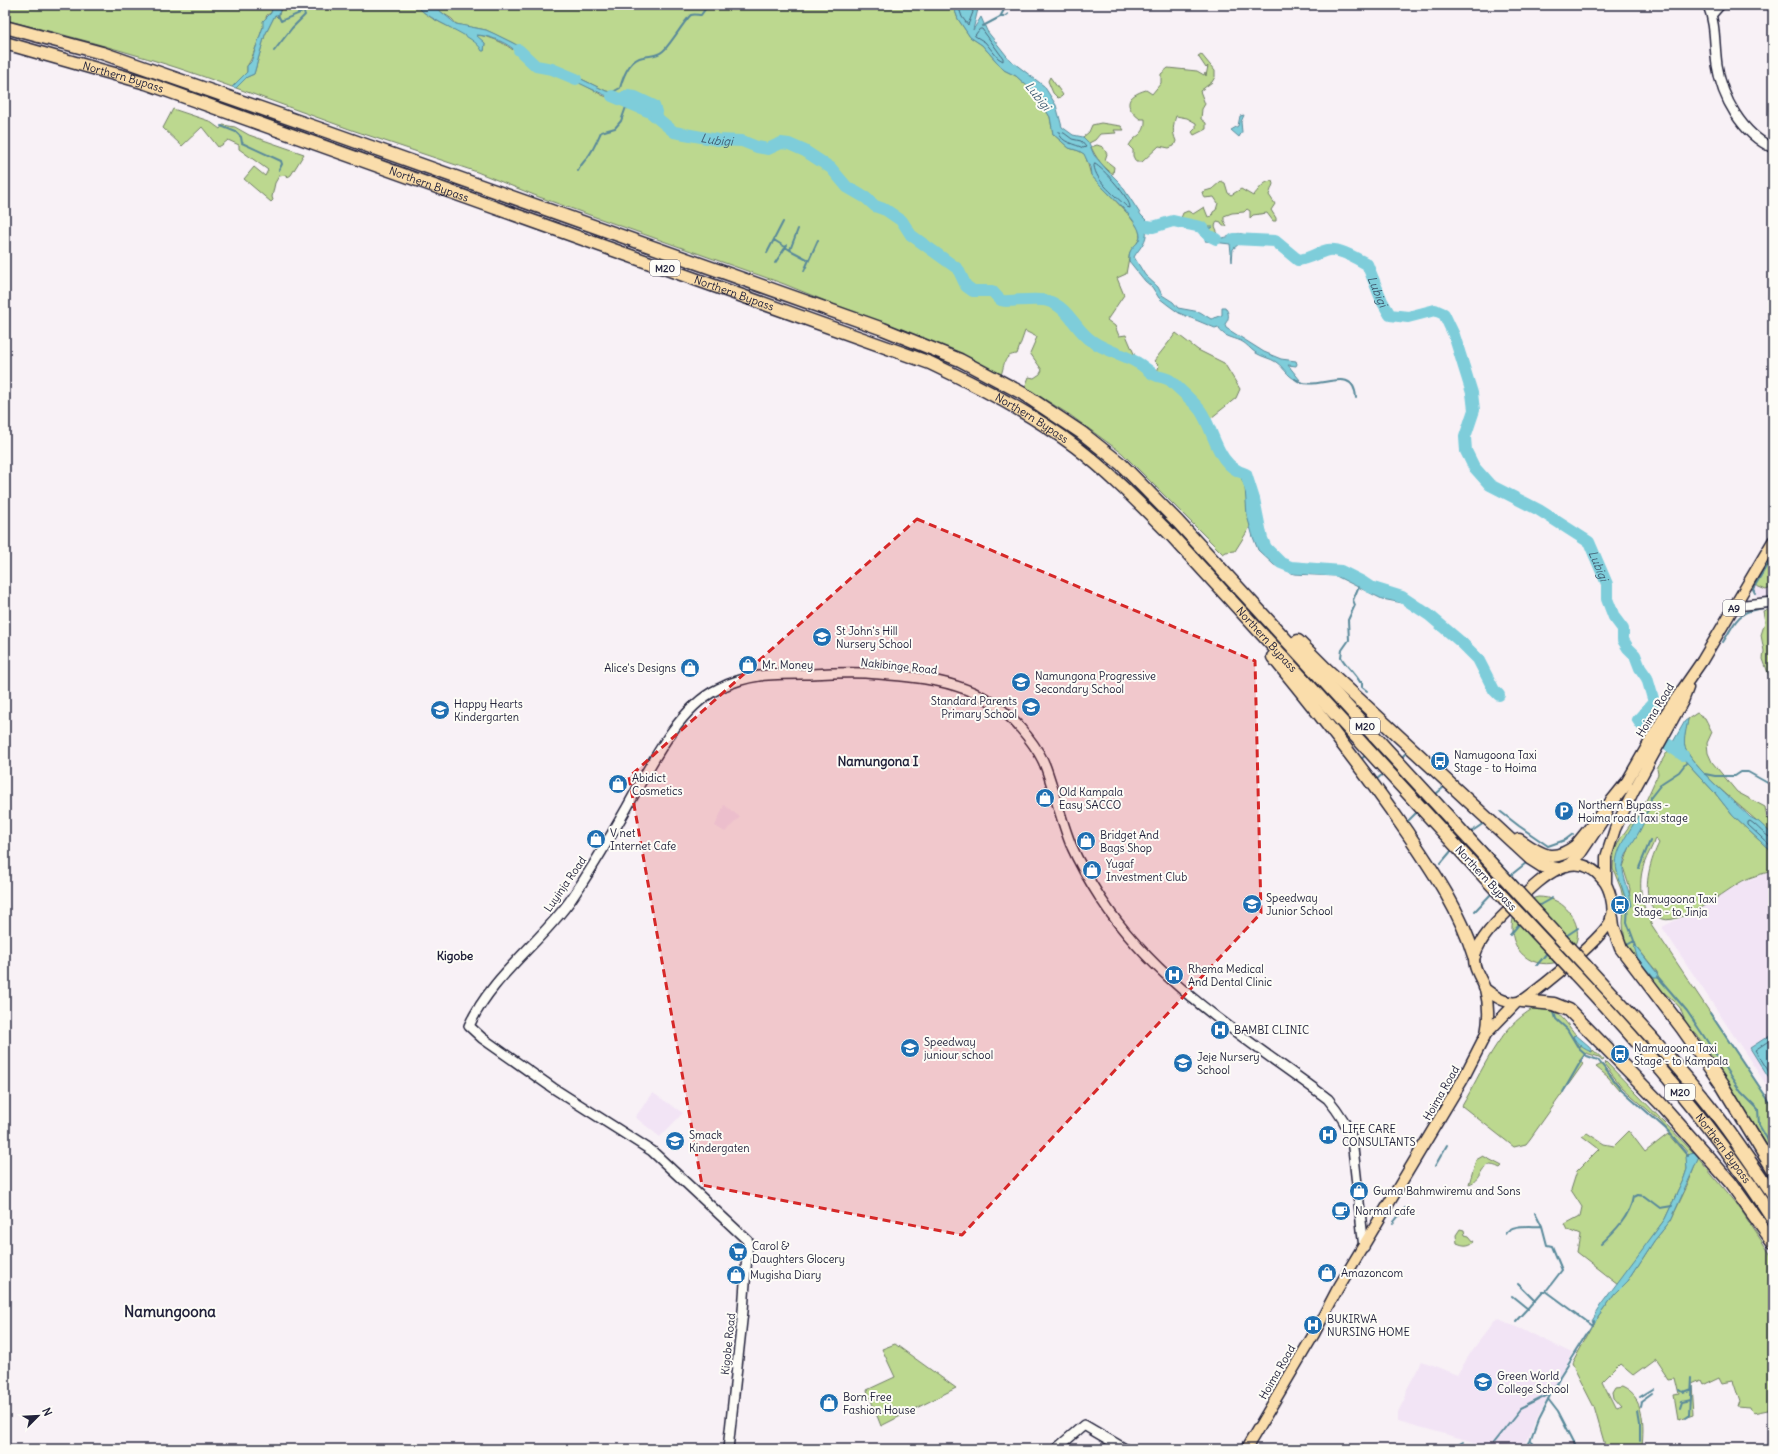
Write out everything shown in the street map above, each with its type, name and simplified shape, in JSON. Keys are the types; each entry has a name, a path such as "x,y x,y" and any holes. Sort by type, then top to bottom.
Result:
{"highway":[{"name":"Northern Bypass","path":"5,27 102,53 883,329 960,360 1022,393 1082,433 1121,464 1221,568 1670,1058 1708,1104 1742,1150 1773,1196"},
{"name":"Northern Bypass","path":"5,43 146,83 567,235 745,296 930,363 986,390 1033,418 1092,461 1172,536 1662,1069 1731,1158 1773,1220"},
{"path":"1221,568 1248,587 1325,668 1531,859 1542,866 1562,867"},
{"path":"1251,622 1268,651 1336,733 1434,872 1457,912 1474,956"},
{"path":"1486,816 1535,851 1545,856 1560,855 1576,846 1630,787"},
{"path":"1612,918 1613,926 1621,948 1682,1028 1722,1085 1773,1170"},
{"path":"1520,1002 1554,1004 1569,1010 1660,1103 1725,1176 1773,1242"}],"main road":[{"name":"A9","path":"1693,675 1736,606 1773,541"},
{"name":"Hoima Road","path":"1474,956 1487,934 1532,888 1581,853 1649,763 1683,701 1693,675"},
{"name":"Hoima Road","path":"1630,787 1666,713 1693,675"},
{"name":"A9","path":"1606,883 1606,857 1610,841 1630,787"},
{"path":"1562,867 1580,864 1591,868 1606,883 1610,894 1612,918"},
{"name":"Hoima Road","path":"1246,1449 1307,1346 1337,1290 1364,1248 1462,1081 1486,1034 1520,1002 1544,985 1602,934 1612,918"},
{"path":"1474,956 1477,970 1484,988 1488,1010 1486,1034"},
{"path":"1484,988 1503,1001 1520,1002"}],"street":[{"path":"1708,5 1712,14 1718,73 1728,100 1747,129 1773,148"},
{"path":"1712,14 1720,5"},
{"path":"1736,606 1773,602"},
{"name":"Nakibinge Road","path":"806,674 863,673 928,679 975,694 1000,708 1010,718 1046,766 1071,844 1100,898 1144,954 1191,997 1328,1099 1339,1112 1349,1130 1352,1139 1364,1248"},
{"name":"Luyinja Road","path":"748,1241 652,1151 554,1088 482,1038 469,1026 475,1013 490,992 554,922 570,900 603,849 651,764 693,706 719,688 749,677 768,674 806,674"},
{"name":"Kigobe Road","path":"728,1449 743,1311 748,1241"},
{"path":"1056,1449 1084,1425 1125,1449"}],"highlighted area":[{"path":"917,519 1255,661 1261,913 962,1235 702,1185 629,777"}],"shaded area":[{"path":"1754,585 1766,590 1773,587 1773,596 1761,597 1755,595 1752,590"},
{"path":"724,805 740,817 725,832 715,826"},
{"path":"1773,871 1773,1095 1662,927 1701,908 1740,883"},
{"path":"653,1093 683,1113 660,1137 635,1117"},
{"name":"Green World College School","path":"1497,1318 1572,1353 1536,1418 1524,1449 1490,1449 1488,1446 1398,1421 1398,1412 1406,1396 1407,1389 1422,1361 1457,1375 1473,1349"}],"green space":[{"path":"5,5 273,5 271,13 267,15 255,50 247,66 247,72 232,87 176,67 91,42 5,20"},
{"path":"280,5 416,5 432,18 469,37 484,51 485,43 475,35 489,37 501,42 524,59 529,54 513,43 486,30 456,24 452,19 430,5 953,5 958,19 970,37 982,45 1004,70 1016,76 1035,93 1050,117 1053,134 1069,148 1085,154 1091,175 1127,213 1139,229 1140,238 1130,252 1126,274 1117,278 1124,295 1107,320 1115,326 1119,336 1126,335 1138,363 1156,375 1159,366 1154,361 1176,333 1198,350 1224,363 1240,389 1236,398 1206,422 1220,453 1239,472 1245,487 1250,527 1235,551 1226,552 1223,554 1122,453 1070,415 1025,387 1029,377 1034,378 1040,374 1042,370 1030,353 1037,337 1025,331 1017,354 1007,358 1001,375 950,349 887,326 784,284 539,197 477,172 352,130 236,88 247,77 254,74 265,35 275,15 278,18 281,8","holes":["573,75 606,91 625,95 625,100 623,103 602,95 579,82"]},
{"path":"1201,54 1215,71 1215,77 1212,82 1200,91 1205,104 1202,109 1201,119 1206,123 1206,129 1194,135 1192,132 1196,128 1196,123 1187,118 1176,116 1173,128 1176,141 1174,146 1169,148 1159,146 1142,162 1136,162 1133,156 1133,150 1129,146 1144,129 1145,119 1140,119 1131,110 1129,102 1131,98 1139,92 1146,90 1152,94 1161,83 1161,74 1168,68 1197,71 1204,75 1205,73 1206,76 1208,66 1206,68 1198,56"},
{"path":"1050,77 1063,95 1061,97 1058,98 1053,93 1048,81"},
{"path":"173,109 209,121 220,129 223,125 235,127 249,135 304,154 291,175 288,177 286,175 279,176 275,183 272,197 273,200 271,202 244,179 254,167 265,176 268,170 239,149 239,145 228,140 218,147 202,127 182,146 163,128"},
{"path":"1101,123 1121,126 1124,130 1114,130 1116,133 1100,134 1095,140 1089,143 1083,137 1089,132 1092,125"},
{"path":"1097,145 1103,147 1107,154 1105,160 1114,167 1113,174 1103,165 1093,151 1091,147"},
{"path":"1221,181 1225,183 1228,193 1231,195 1241,189 1253,196 1263,184 1272,181 1273,184 1269,195 1275,204 1271,210 1276,218 1276,221 1273,221 1267,213 1253,215 1250,218 1250,211 1247,209 1244,212 1232,213 1224,216 1224,221 1227,226 1223,226 1221,222 1217,221 1215,226 1217,231 1216,235 1209,228 1205,227 1204,230 1201,227 1179,223 1183,213 1188,211 1193,214 1204,207 1208,217 1212,216 1218,203 1214,197 1204,198 1202,192 1212,189"},
{"path":"1773,552 1773,587 1766,590 1754,585"},
{"path":"1773,609 1773,687 1763,659 1764,651 1761,635 1765,622 1763,611"},
{"path":"1697,713 1705,718 1712,732 1707,743 1708,753 1712,762 1737,792 1765,807 1767,818 1773,821 1773,828 1769,832 1710,779 1690,757 1685,747 1685,733 1688,719"},
{"path":"1669,749 1674,754 1679,754 1715,793 1733,816 1773,853 1773,871 1743,881 1697,910 1684,916 1672,919 1662,919 1654,913 1647,888 1651,864 1659,843 1655,838 1644,864 1641,887 1643,902 1651,924 1773,1107 1773,1155 1714,1060 1697,1035 1687,1026 1680,1008 1673,1000 1658,988 1625,944 1623,923 1624,903 1621,889 1613,869 1614,852 1620,839 1644,805 1658,774 1657,769","holes":["1639,814 1645,818 1630,846 1623,867 1630,889 1628,907 1617,870","1636,946 1657,972 1658,977 1654,978 1652,976"]},
{"path":"1538,897 1556,901 1571,914 1577,927 1578,934 1574,946 1531,899"},
{"path":"1514,915 1558,962 1547,964 1536,962 1521,952 1516,945 1513,935 1512,925"},
{"path":"1534,1008 1549,1010 1559,1015 1576,1035 1573,1036 1574,1039 1592,1052 1593,1050 1604,1060 1602,1061 1599,1057 1586,1053 1579,1061 1583,1064 1530,1139 1526,1144 1514,1147 1462,1106 1484,1065 1501,1039 1510,1027"},
{"path":"1606,1062 1694,1153 1689,1154 1659,1120 1622,1087 1604,1064"},
{"path":"1602,1064 1622,1089 1620,1091 1608,1077 1596,1067"},
{"path":"1629,1131 1645,1152 1668,1134 1687,1156 1687,1169 1665,1219 1618,1284 1577,1252 1580,1235 1568,1230 1565,1224 1580,1216 1582,1207 1571,1190 1577,1171 1599,1149 1582,1136 1587,1133 1604,1144 1614,1146"},
{"path":"1483,1156 1502,1166 1500,1168 1493,1165 1488,1165 1482,1170 1474,1182 1469,1184 1476,1160"},
{"path":"1698,1158 1741,1210 1773,1258 1773,1411 1753,1415 1750,1408 1737,1407 1739,1401 1732,1380 1722,1382 1719,1376 1702,1384 1700,1380 1691,1384 1693,1415 1678,1420 1674,1396 1680,1395 1676,1378 1670,1379 1656,1358 1633,1375 1620,1364 1602,1382 1616,1410 1621,1408 1613,1399 1612,1393 1615,1388 1621,1387 1635,1398 1639,1405 1643,1421 1642,1448 1606,1449 1594,1407 1572,1364 1594,1323 1614,1295 1628,1281 1654,1241 1671,1220 1688,1184"},
{"path":"1460,1229 1464,1230 1465,1235 1469,1236 1474,1242 1466,1245 1457,1243 1456,1235"},
{"path":"895,1344 956,1388 881,1426 867,1390 895,1377 882,1349"}],"water":[{"path":"273,5 281,6 278,18 277,15 275,15 265,35 254,74 247,77 236,88 232,87 247,72 247,66 251,62 263,27 263,21 271,13"},
{"path":"416,5 434,6 456,24 486,30 495,34 519,46 532,59 531,60 521,56 508,45 500,41 490,37 476,35 485,43 484,51 482,51 471,39 431,17"},
{"path":"953,5 972,5 978,9 973,30 981,17 987,31 1010,60 1044,86 1056,105 1062,127 1073,135 1083,137 1089,143 1094,155 1120,183 1141,215 1147,221 1157,222 1161,225 1157,229 1146,229 1145,240 1134,257 1145,275 1158,287 1162,295 1173,302 1178,308 1200,312 1211,319 1222,315 1222,307 1225,307 1228,316 1228,320 1225,324 1226,328 1264,352 1281,359 1296,361 1296,366 1288,365 1300,380 1296,380 1279,364 1256,353 1241,341 1225,335 1218,327 1215,328 1179,313 1159,298 1152,287 1145,281 1129,261 1130,252 1140,237 1139,230 1128,213 1091,175 1090,167 1084,154 1069,148 1053,134 1050,117 1035,93 1016,76 1004,70 982,45 970,37 958,19"},
{"path":"561,74 573,75 606,91 625,95 628,109 621,102"},
{"path":"1244,115 1241,122 1242,132 1239,137 1231,130 1238,126 1240,116"},
{"path":"1205,227 1213,227 1209,230 1221,238 1239,233 1243,234 1250,240 1240,243 1233,249 1232,262 1230,244 1205,241 1207,238 1204,230"},
{"path":"958,269 968,286 975,291 964,288 960,281"},
{"path":"1239,472 1245,480 1256,513 1258,540 1265,551 1278,562 1292,567 1300,566 1340,574 1365,586 1372,586 1377,591 1400,601 1410,602 1413,605 1382,599 1336,576 1294,574 1274,565 1258,550 1253,537 1247,516 1245,487"},
{"path":"1688,719 1685,747 1689,755 1714,784 1750,817 1759,822 1773,835 1773,853 1733,816 1715,793 1679,754 1674,754 1669,749 1685,721"},
{"path":"1639,814 1645,818 1624,859 1623,866 1632,906 1628,907 1618,876 1616,864 1617,856 1623,841"},
{"path":"1635,945 1657,973 1659,978 1654,978 1638,960"},
{"path":"1773,1033 1773,1085 1750,1048"},
{"path":"1576,1035 1589,1046 1592,1052 1578,1044 1573,1036"},
{"path":"1695,1152 1699,1157 1671,1220 1654,1241 1628,1281 1614,1295 1594,1323 1591,1321 1600,1306 1665,1219 1684,1178 1687,1169 1686,1157 1690,1153"}],"waterway":[{"path":"278,15 281,21 302,12 312,5"},
{"path":"611,93 620,88 625,74 634,61 638,58 653,56 663,51 689,17 691,15 701,15 708,5"},
{"path":"983,26 1000,17 1005,8 1009,5"},
{"path":"274,51 292,28 305,15 304,12"},
{"path":"1000,17 1004,17 1008,14"},
{"name":"Lubigi","path":"519,50 536,66 552,69 576,79"},
{"name":"Lubigi","path":"612,96 650,112 674,132 718,140 742,141 757,147 768,149 781,143 789,144 805,151 831,168 847,187 866,198 875,206 886,210 902,221 911,235 958,269 966,286 973,291 992,291 1004,301 1043,300 1055,304 1062,309 1092,341 1140,364 1155,375 1170,380 1200,410 1205,418 1217,447 1228,464 1236,470 1246,474 1254,499 1262,539 1266,548 1281,563 1291,567 1341,571 1370,587 1402,597 1429,615 1462,643 1478,659 1494,690 1499,695"},
{"path":"620,99 628,96 635,97 654,106 657,115"},
{"path":"578,171 595,146 601,132 615,128 621,121 626,107"},
{"path":"221,126 236,132 241,137 242,143 281,161 282,164 279,170"},
{"name":"Lubigi","path":"1147,226 1153,227 1173,221 1201,227 1208,235 1216,239"},
{"path":"767,253 783,222"},
{"path":"798,229 790,250 809,260"},
{"name":"Lubigi","path":"1234,239 1275,241 1298,260 1328,250 1343,252 1367,264 1382,301 1390,315 1408,317 1435,310 1444,314 1454,335 1472,393 1474,410 1465,437 1466,451 1474,467 1490,485 1539,510 1589,542 1607,584 1607,599 1614,617 1623,629 1623,640 1635,655 1640,668 1647,678 1654,702 1638,720 1643,727 1683,755"},
{"path":"774,240 790,250"},
{"path":"804,271 818,240"},
{"path":"775,263 787,245"},
{"path":"1295,379 1303,383 1312,384 1341,380 1348,382 1354,387 1356,398"},
{"path":"1755,593 1753,589 1773,555"},
{"path":"1361,581 1353,600 1355,605 1348,620 1349,640 1342,650 1341,657 1360,682 1362,682 1362,687 1367,691"},
{"path":"1723,642 1737,619 1742,615 1753,610 1773,607"},
{"path":"1402,757 1408,751"},
{"path":"1360,760 1366,755"},
{"path":"1642,818 1650,808 1651,797 1662,783 1679,772 1686,763"},
{"path":"1705,774 1715,776 1735,776 1741,772 1748,772 1773,786"},
{"path":"1377,779 1383,774"},
{"path":"1419,776 1518,883"},
{"path":"1436,794 1445,786"},
{"path":"1408,821 1418,811"},
{"path":"1501,812 1548,846 1565,840 1573,834"},
{"path":"1471,832 1484,823"},
{"path":"1639,868 1650,841"},
{"path":"1441,863 1452,850"},
{"path":"1511,875 1526,863"},
{"path":"1475,911 1492,893"},
{"path":"1538,906 1552,898"},
{"path":"1628,905 1627,922 1636,946"},
{"path":"1510,935 1520,923"},
{"path":"1566,936 1578,928"},
{"path":"1627,945 1634,941"},
{"path":"1537,965 1547,953"},
{"path":"1658,977 1687,1011 1741,1092 1758,1109 1759,1125 1773,1149"},
{"path":"1554,1012 1556,1019 1567,1029 1579,1049"},
{"path":"1710,1013 1773,1107"},
{"path":"1581,1045 1579,1049 1587,1056 1598,1060 1620,1088 1666,1129 1688,1156"},
{"path":"1563,1092 1585,1054"},
{"path":"1435,1166 1447,1145"},
{"path":"1601,1244 1625,1217 1629,1211 1633,1197 1637,1195 1644,1196 1660,1208 1672,1206"},
{"path":"1393,1223 1405,1208"},
{"path":"1535,1212 1542,1226 1547,1245 1552,1246 1562,1270 1546,1291 1592,1325"},
{"path":"1505,1234 1512,1228 1522,1226 1542,1226"},
{"path":"1518,1284 1535,1301"},
{"path":"1516,1321 1543,1291 1546,1291"},
{"path":"1512,1296 1528,1309"},
{"path":"1527,1449 1538,1419 1560,1376 1591,1327 1593,1321"},
{"path":"1685,1418 1689,1415 1691,1378"},
{"path":"1640,1397 1653,1389"},
{"path":"1680,1391 1683,1393 1691,1390"},
{"path":"1641,1406 1642,1401 1653,1393"},
{"path":"1493,1443 1520,1409 1550,1394"},
{"path":"1548,1399 1558,1412 1575,1445"},
{"path":"1679,1408 1681,1402 1690,1400"},
{"path":"1638,1410 1640,1422 1640,1441"},
{"path":"1531,1440 1536,1449"},
{"path":"1451,1449 1463,1442"},
{"path":"1458,1445 1461,1449"}],"place":[{"name":"St John's Hill Nursery School","path":"822,637"},
{"name":"Mr. Money","path":"748,665"},
{"name":"Alice's Designs","path":"690,668"},
{"name":"Namungona Progressive Secondary School","path":"1021,682"},
{"name":"Standard Parents Primary School","path":"1031,707"},
{"name":"Happy Hearts Kindergarten","path":"440,710"},
{"name":"Namugoona Taxi Stage - to Hoima","path":"1440,761"},
{"name":"Abidict Cosmetics","path":"618,784"},
{"name":"Old Kampala Easy SACCO","path":"1045,798"},
{"name":"Northern Bypass - Hoima road Taxi stage","path":"1564,811"},
{"name":"V net Internet Cafe","path":"596,839"},
{"name":"Bridget And Bags Shop","path":"1086,841"},
{"name":"Yugaf Investment Club","path":"1092,870"},
{"name":"Speedway Junior School","path":"1252,904"},
{"name":"Namugoona Taxi Stage - to Jinja","path":"1620,905"},
{"name":"Rhema Medical And Dental Clinic","path":"1174,975"},
{"name":"BAMBI CLINIC","path":"1220,1030"},
{"name":"Speedway juniour school","path":"910,1048"},
{"name":"Namugoona Taxi Stage - to Kampala","path":"1620,1054"},
{"name":"Jeje Nursery School","path":"1183,1063"},
{"name":"LIFE CARE CONSULTANTS","path":"1328,1135"},
{"name":"Smack Kindergaten","path":"675,1141"},
{"name":"Guma Bahmwiremu and Sons","path":"1359,1191"},
{"name":"Normal cafe","path":"1341,1211"},
{"name":"Carol & Daughters Glocery","path":"738,1252"},
{"name":"Amazoncom","path":"1327,1273"},
{"name":"Mugisha Diary","path":"736,1275"},
{"name":"BUKIRWA NURSING HOME","path":"1313,1325"},
{"name":"Green World College School","path":"1483,1382"},
{"name":"Born Free Fashion House","path":"829,1403"}],"district":[{"name":"Namungona I","path":"878,761"},
{"name":"Kigobe","path":"455,955"},
{"name":"Namungoona","path":"170,1311"}]}
